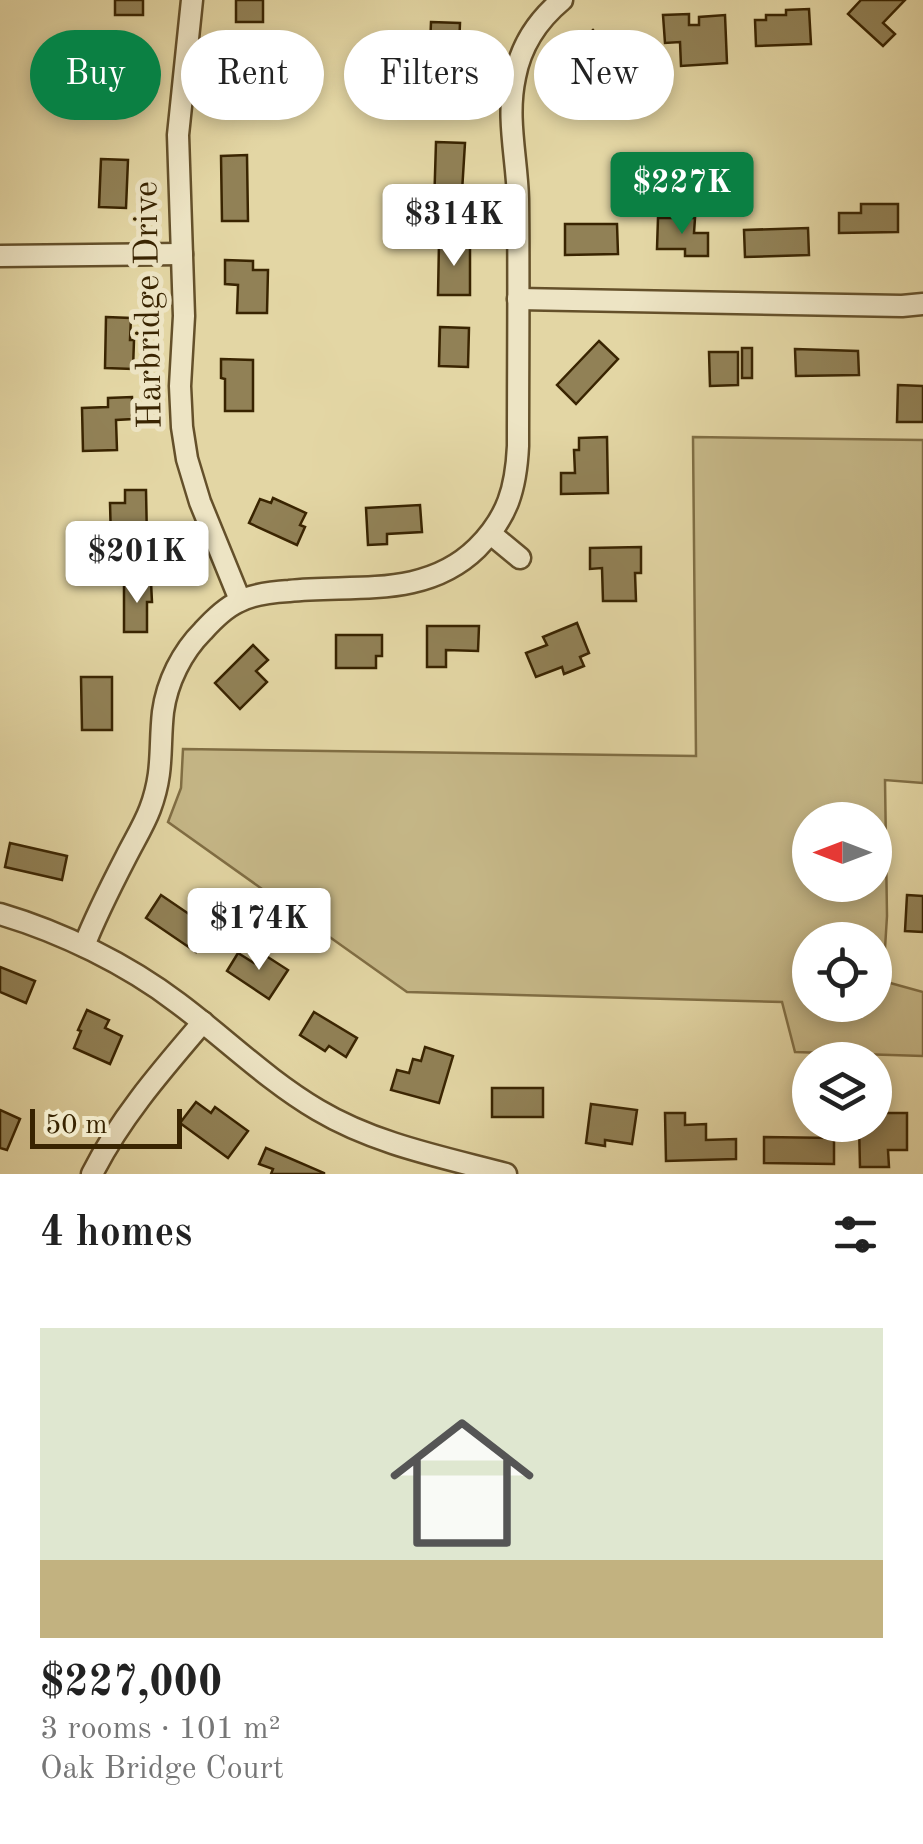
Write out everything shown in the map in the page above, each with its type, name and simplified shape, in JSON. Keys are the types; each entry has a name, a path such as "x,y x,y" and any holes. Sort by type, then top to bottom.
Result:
{"street":[{"name":"Harbridge Drive","path":"192,0 178,135 184,316 182,428 200,502 240,600"},
{"path":"84,946 97,912 149,812 161,768 163,710 181,659 200,633 240,600 270,592 392,588 420,582 470,554 500,523 517,470 518,194 511,116 523,49 551,4"},
{"path":"0,256 182,254"},
{"path":"518,300 923,304"},
{"path":"491,534 520,558"},
{"path":"0,914 84,946 174,1000 267,1076 319,1111 357,1130 460,1168 506,1174"},
{"path":"92,1174 117,1128 202,1022"}],"shaded area":[{"path":"693,437 923,440 923,783 885,780 885,802 792,802 792,902 887,902 887,916 887,922 792,922 792,1022 892,1022 892,983 923,992 923,1056 892,1055 892,1042 792,1042 782,1002 407,992 168,822 181,788 183,749 696,756"}],"building":[{"path":"115,0 143,0 143,15 115,15"},
{"path":"236,0 263,0 263,22 236,22"},
{"path":"861,0 905,0 883,23 895,34 883,46 848,14"},
{"path":"809,9 811,44 756,46 755,20 766,20 766,15 786,15 786,10"},
{"path":"689,14 689,25 699,25 699,17 725,15 727,63 681,66 680,42 674,42 674,30 664,30 663,15"},
{"path":"431,22 460,23 460,30 431,30"},
{"path":"436,142 465,143 461,208 434,207"},
{"path":"247,155 248,221 222,221 221,156"},
{"path":"101,159 128,160 126,208 99,207"},
{"path":"861,204 898,204 898,232 839,233 839,213 861,213"},
{"path":"658,218 695,218 694,233 708,233 708,256 685,256 685,249 657,249"},
{"path":"565,224 617,224 618,254 565,255"},
{"path":"808,228 809,255 745,257 744,230"},
{"path":"439,243 470,244 470,295 438,295"},
{"path":"225,260 253,261 253,270 268,270 267,313 237,313 238,285 225,284"},
{"path":"106,317 131,318 133,369 105,368"},
{"path":"440,327 469,328 468,367 439,366"},
{"path":"599,341 618,359 576,404 557,385"},
{"path":"742,348 752,348 752,378 742,378"},
{"path":"795,349 858,351 859,375 796,376"},
{"path":"709,352 738,352 738,385 710,386"},
{"path":"221,359 253,360 253,411 225,411"},
{"path":"898,385 923,386 923,422 897,422"},
{"path":"132,397 133,419 116,420 117,450 83,451 82,408 108,407 108,398"},
{"path":"607,437 608,493 561,494 561,473 575,473 574,450 579,450 579,438"},
{"path":"125,490 146,490 147,540 111,541 110,503 125,503"},
{"path":"273,498 306,513 297,545 249,523 260,499 271,503"},
{"path":"420,505 422,532 387,534 387,544 368,545 366,508"},
{"path":"641,547 641,573 635,573 636,601 603,601 602,568 590,569 590,548"},
{"path":"151,582 147,632 124,632 124,583"},
{"path":"577,623 589,653 580,657 584,666 564,674 562,667 536,677 526,653 547,645 543,637"},
{"path":"427,626 479,626 478,651 446,650 446,667 427,667"},
{"path":"336,635 382,635 382,656 376,656 376,668 336,668"},
{"path":"253,645 268,660 256,671 267,682 240,709 215,683"},
{"path":"81,677 112,677 112,730 82,730"},
{"path":"10,843 67,856 62,880 5,867"},
{"path":"161,895 211,929 196,952 146,918"},
{"path":"907,895 923,896 923,932 905,931"},
{"path":"260,952 288,970 269,999 227,971 238,953 254,963"},
{"path":"0,967 35,981 26,1003 0,992"},
{"path":"87,1010 109,1020 105,1028 122,1036 110,1064 74,1048"},
{"path":"314,1012 357,1038 346,1057 329,1046 325,1051 300,1035"},
{"path":"425,1047 453,1056 439,1103 391,1090 397,1070 409,1073 413,1059 421,1061"},
{"path":"492,1088 543,1088 543,1117 492,1117"},
{"path":"196,1102 211,1113 215,1107 248,1131 228,1158 180,1123"},
{"path":"591,1104 637,1110 632,1144 605,1140 605,1146 586,1143"},
{"path":"0,1110 20,1119 7,1150 0,1148"},
{"path":"665,1113 685,1113 685,1125 706,1124 706,1140 736,1139 736,1159 666,1161"},
{"path":"892,1113 907,1113 907,1150 888,1150 889,1167 860,1167 859,1142 892,1142"},
{"path":"764,1137 834,1142 834,1164 764,1163"},
{"path":"266,1148 324,1174 271,1174 273,1169 259,1164"}]}
